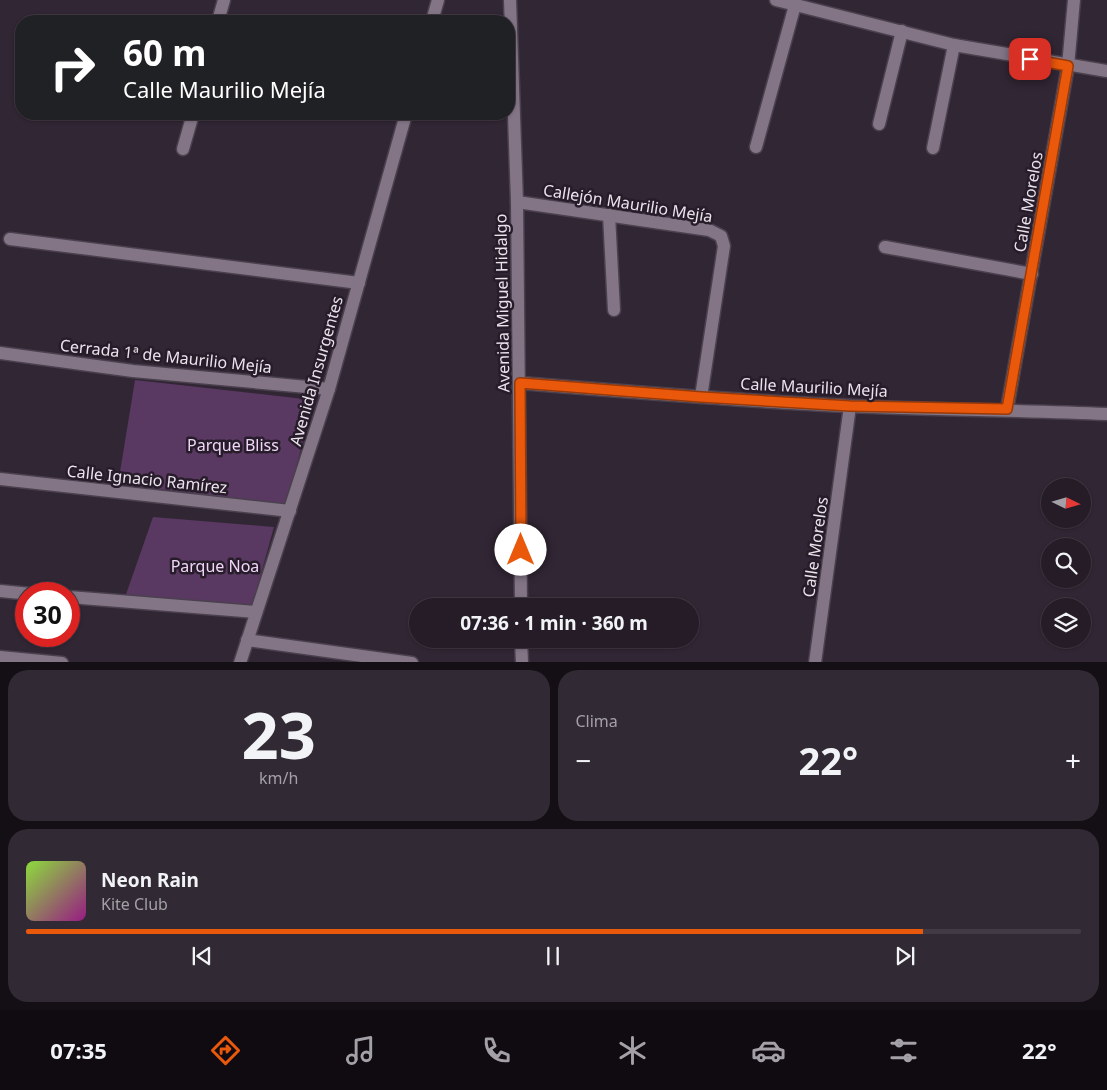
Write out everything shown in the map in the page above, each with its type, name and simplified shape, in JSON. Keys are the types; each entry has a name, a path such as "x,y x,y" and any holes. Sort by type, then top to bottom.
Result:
{"street":[{"path":"220,15 224,0"},
{"path":"434,15 438,0"},
{"name":"Avenida Miguel Hidalgo","path":"510,0 511,15"},
{"path":"776,0 954,45 1068,66 1107,71"},
{"name":"Calle Morelos","path":"1007,409 1068,66 1074,0"},
{"path":"756,148 794,5"},
{"path":"879,124 902,32"},
{"path":"933,148 954,45"},
{"path":"183,149 191,120"},
{"name":"Avenida Insurgentes","path":"240,662 329,389 404,120"},
{"name":"Avenida Miguel Hidalgo","path":"514,120 520,383 521,598"},
{"name":"Callejón Maurilio Mejía","path":"517,202 709,230 721,236 724,246 701,397"},
{"path":"609,215 614,310"},
{"path":"10,239 359,283"},
{"path":"884,246 1032,274"},
{"name":"Cerrada 1ª de Maurilio Mejía","path":"0,353 133,371 329,389"},
{"name":"Calle Maurilio Mejía","path":"520,383 850,406 1007,409 1107,414"},
{"name":"Calle Morelos","path":"815,662 850,406"},
{"name":"Calle Ignacio Ramírez","path":"0,479 290,511"},
{"path":"0,591 15,592"},
{"path":"80,598 256,612"},
{"path":"247,640 388,661 412,662"},
{"path":"521,648 522,662"},
{"path":"0,656 62,662"}],"green space":[{"name":"Parque Bliss","path":"135,380 313,400 287,505 118,484"},
{"name":"Parque Noa","path":"153,517 274,527 252,606 124,600"}],"route":[{"path":"521,550 520,383 850,406 1007,409 1068,66 1030,59"}]}
